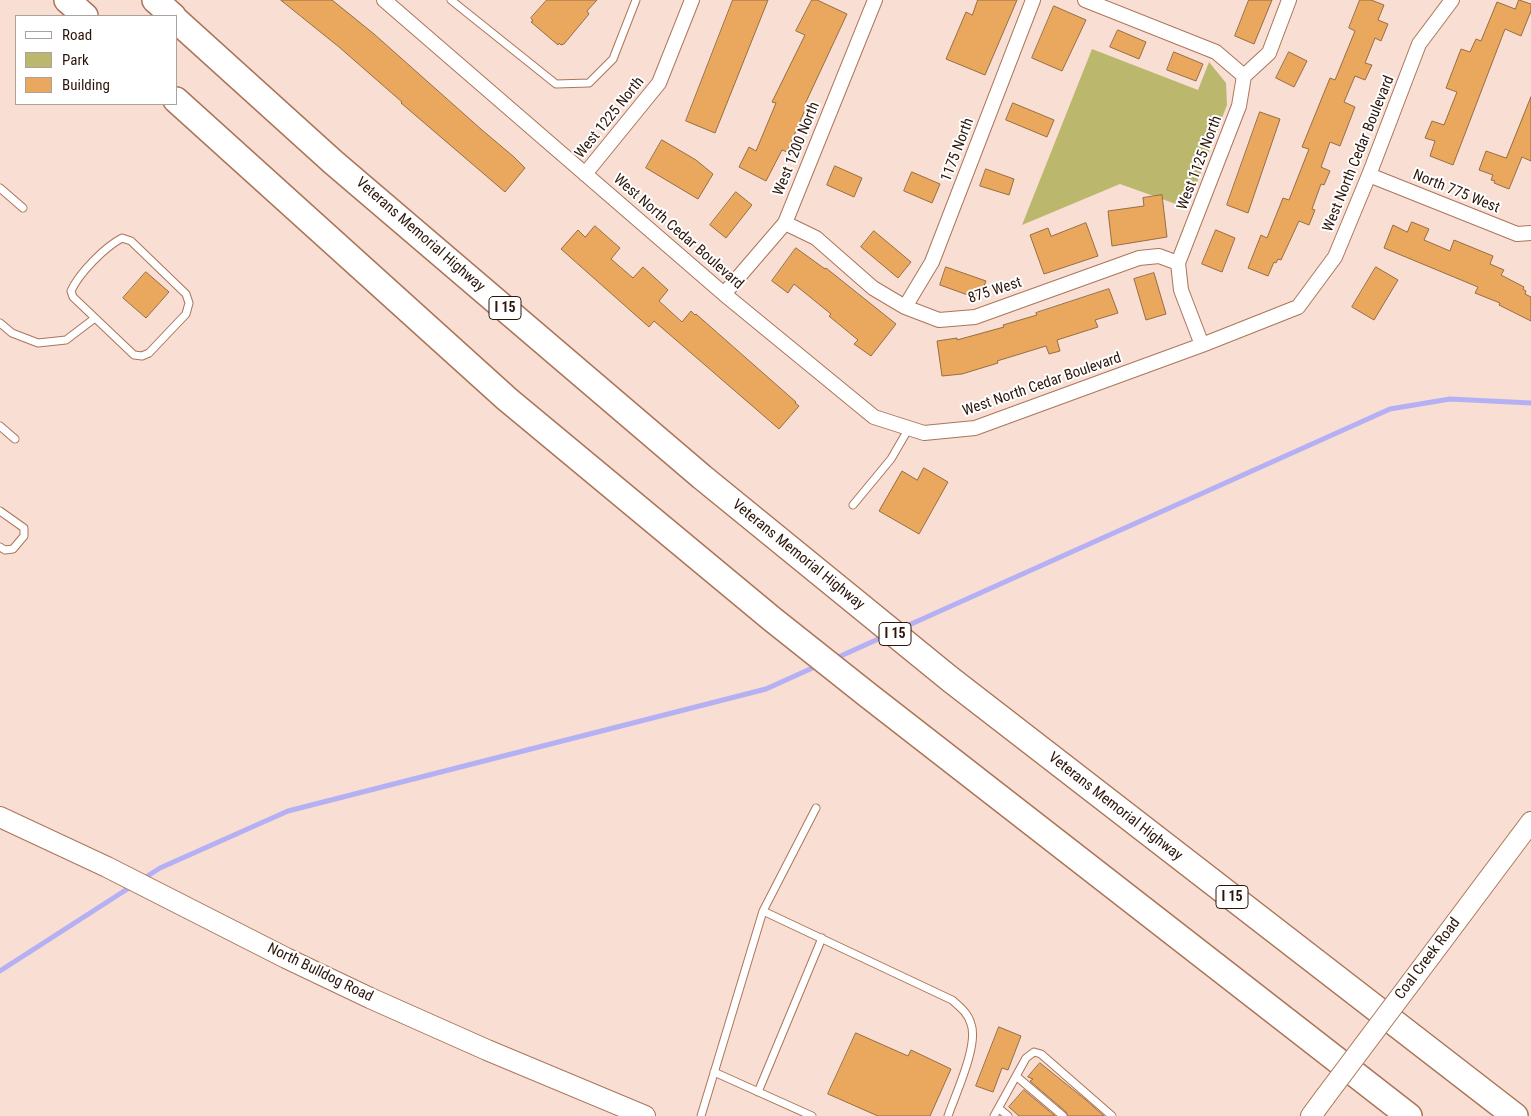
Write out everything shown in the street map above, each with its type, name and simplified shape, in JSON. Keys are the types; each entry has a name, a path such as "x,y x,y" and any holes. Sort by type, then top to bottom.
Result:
{"highway":[{"path":"68,0 84,15"},
{"path":"155,0 172,15"},
{"name":"Veterans Memorial Highway","path":"178,22 348,174 702,477 950,679 1514,1116"},
{"path":"178,102 507,399 772,619 1409,1116"}],"street":[{"name":"West North Cedar Boulevard","path":"384,0 724,294 874,417 924,433 975,428 1202,345 1298,307 1335,257 1369,175 1419,44 1452,0"},
{"name":"West 1225 North","path":"585,174 659,83 692,0"},
{"name":"West 1200 North","path":"724,294 786,223 874,0"},
{"name":"1175 North","path":"905,307 932,262 1033,0"},
{"path":"1085,0 1216,52 1244,76 1269,53 1289,0"},
{"name":"West 1125 North","path":"1202,345 1181,290 1178,263 1239,106 1244,76"},
{"name":"North 775 West","path":"1369,175 1517,234 1531,232"},
{"name":"875 West","path":"786,223 816,238 873,288 905,307 938,320 975,317 1139,258 1159,256 1178,263"},
{"name":"North Bulldog Road","path":"0,817 107,867 286,958 428,1024 645,1116"},
{"name":"Coal Creek Road","path":"1311,1116 1531,822"}],"lane":[{"path":"451,0 556,84 589,83 613,58 636,0"},
{"path":"0,188 23,208"},
{"path":"122,238 131,242 186,294 189,303 186,314 149,353 142,356 134,355 95,318 73,297 71,291 75,282 112,244 122,238"},
{"path":"0,323 12,333 38,343 66,340 95,318"},
{"path":"0,426 15,439"},
{"path":"853,505 891,459 909,428"},
{"path":"0,511 24,528 24,536 13,549 5,550 0,547"},
{"path":"701,1116 763,911 816,808"},
{"path":"763,911 952,1000 964,1011 972,1024 973,1037 969,1057 948,1116"},
{"path":"758,1092 822,938"},
{"path":"1008,1116 996,1113 1026,1058 1034,1052 1041,1054 1112,1116"},
{"path":"714,1072 812,1116"},
{"path":"1016,1076 1063,1116"}],"green space":[{"path":"1092,49 1198,90 1209,62 1226,83 1227,105 1187,208 1120,184 1022,225"}],"building":[{"path":"281,0 332,0 374,34 525,168 505,192 339,47"},
{"path":"547,0 597,0 587,11 589,14 564,44 561,45 559,43 558,45 531,22 533,21 531,18"},
{"path":"733,0 768,0 715,133 686,121"},
{"path":"812,0 817,0 847,14 805,104 807,105 787,152 782,150 766,181 739,167 749,147 756,151 776,103 772,102 805,35 796,31"},
{"path":"978,0 1017,0 985,75 946,59 966,12 972,15"},
{"path":"1249,0 1272,0 1254,44 1235,36"},
{"path":"1360,0 1371,0 1384,5 1378,20 1388,24 1381,41 1375,38 1365,63 1372,65 1365,80 1355,76 1344,102 1355,107 1340,146 1330,142 1321,167 1330,171 1324,185 1321,184 1312,209 1315,210 1309,225 1299,221 1281,260 1278,259 1276,263 1274,262 1268,276 1248,268 1261,235 1267,238 1283,198 1289,200 1309,149 1302,147 1330,78 1335,80 1355,31 1349,28"},
{"path":"1519,0 1531,4 1531,11 1521,36 1505,29 1453,165 1430,156 1435,141 1425,138 1432,121 1444,125 1457,92 1446,88 1461,49 1470,52 1476,39 1481,41 1497,2 1515,9"},
{"path":"1054,6 1086,20 1062,71 1032,58"},
{"path":"1118,30 1146,42 1139,59 1110,47"},
{"path":"1174,52 1203,64 1196,81 1167,70"},
{"path":"1289,52 1307,61 1294,87 1276,78"},
{"path":"1531,97 1531,161 1522,157 1509,189 1494,183 1495,181 1491,180 1493,175 1479,170 1486,151 1506,158"},
{"path":"1013,103 1054,120 1047,137 1006,120"},
{"path":"1260,112 1280,119 1248,213 1227,205"},
{"path":"662,140 696,160 713,174 698,199 646,168"},
{"path":"835,166 862,178 854,197 827,185"},
{"path":"986,169 1014,179 1009,195 980,186"},
{"path":"912,172 940,184 932,203 904,191"},
{"path":"736,192 752,205 726,238 710,225"},
{"path":"1162,195 1167,237 1112,246 1108,211 1144,206 1143,198"},
{"path":"1412,222 1429,229 1424,240 1450,251 1454,240 1493,256 1490,264 1504,270 1501,275 1524,287 1525,294 1531,297 1531,321 1499,305 1500,303 1475,293 1478,287 1384,248 1393,225 1407,232"},
{"path":"1086,223 1098,256 1044,274 1030,235 1048,228 1051,236"},
{"path":"595,226 620,248 611,259 633,278 643,267 668,290 659,301 682,322 691,311 696,314 796,402 799,406 779,429 654,321 649,327 561,249 578,230 585,237"},
{"path":"1216,230 1235,238 1222,272 1202,264"},
{"path":"874,231 911,262 898,278 861,247"},
{"path":"796,248 826,268 896,324 871,356 854,344 858,340 829,316 831,314 794,284 788,293 772,281"},
{"path":"946,267 986,281 979,299 940,285"},
{"path":"1376,267 1398,280 1374,320 1352,307"},
{"path":"146,272 169,292 146,318 123,298"},
{"path":"1154,273 1166,314 1146,320 1134,279"},
{"path":"1109,289 1118,313 1095,320 1098,327 1057,340 1060,351 1049,354 1046,346 962,374 942,376 937,341 957,338 957,340 1004,327 1003,325 1037,315 1036,313"},
{"path":"924,468 948,482 919,534 879,511 902,471 917,480"},
{"path":"999,1027 1021,1036 1008,1070 1002,1068 993,1092 976,1086"},
{"path":"856,1033 908,1056 911,1050 951,1069 930,1116 878,1116 828,1094"},
{"path":"1040,1063 1104,1116 1068,1116 1066,1112 1030,1081 1033,1079 1028,1077"},
{"path":"1024,1090 1055,1116 1019,1116 1009,1107"}],"waterway":[{"path":"900,629 1390,409 1450,399 1531,403"},
{"path":"834,659 885,636"},
{"path":"143,879 160,868 288,811 766,689 819,665"},
{"path":"0,971 132,886"}]}
